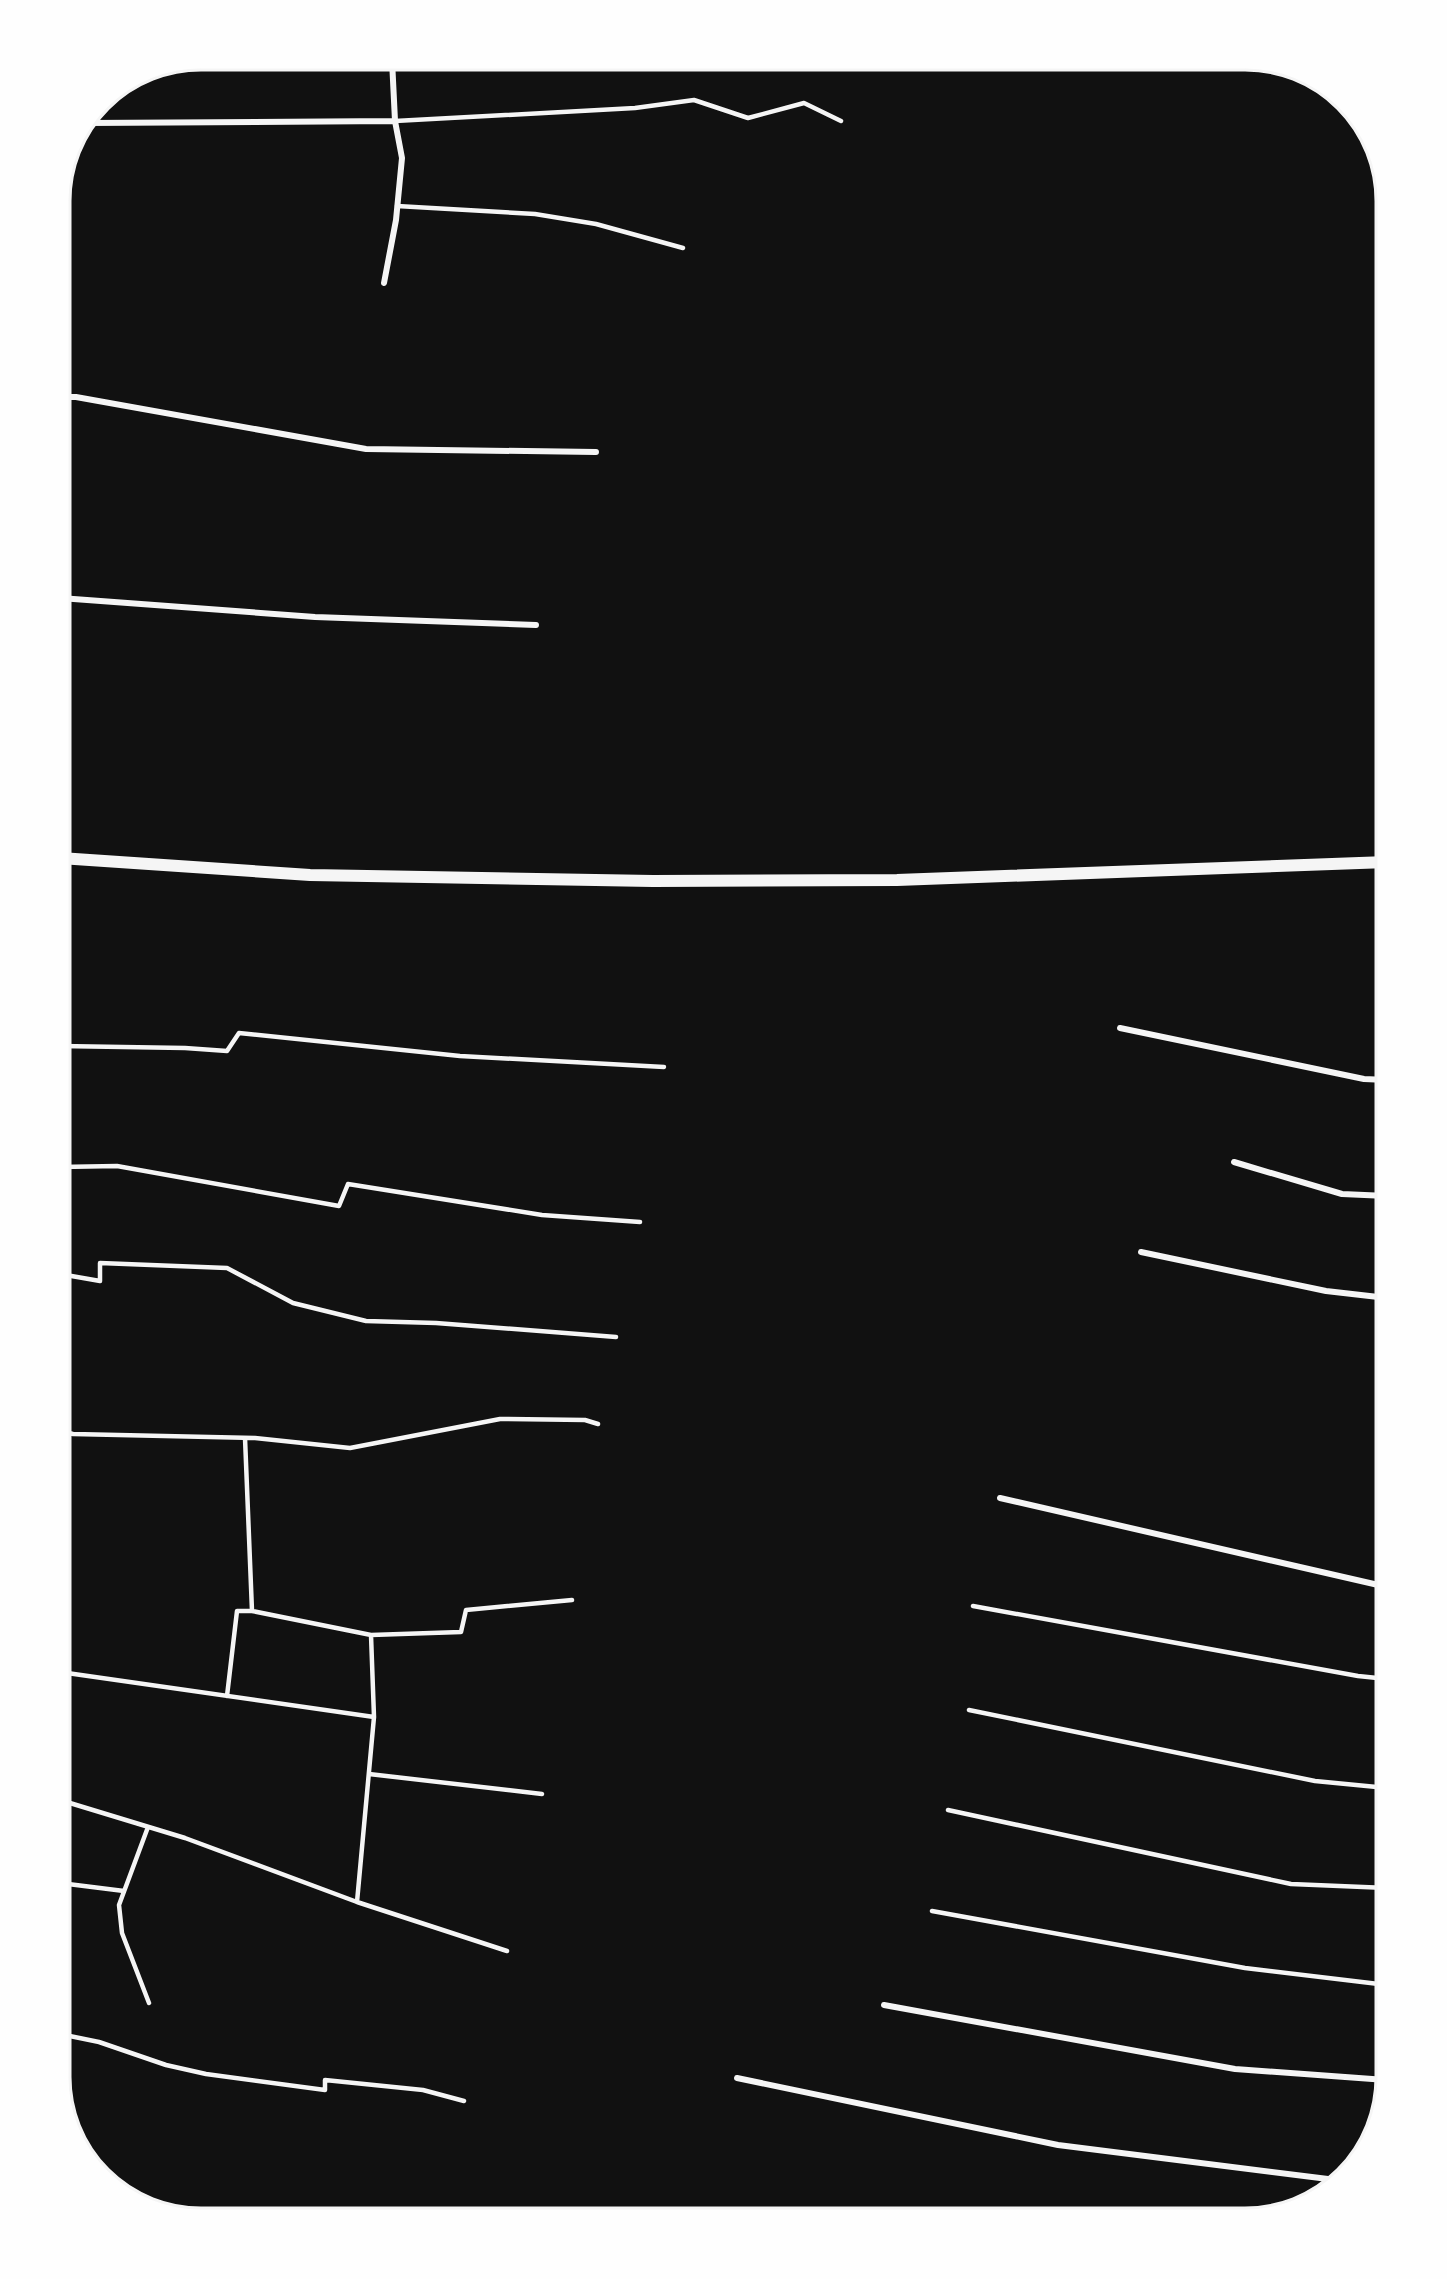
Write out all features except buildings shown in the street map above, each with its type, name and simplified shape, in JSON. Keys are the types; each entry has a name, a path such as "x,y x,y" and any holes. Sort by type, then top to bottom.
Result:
{"main road":[{"path":"71,859 310,875 653,881 897,880 1376,862"}],"street":[{"path":"384,283 398,206 402,158 395,121 393,71"},
{"path":"96,123 395,121"},
{"path":"71,397 366,449 596,452"},
{"path":"71,599 315,617 536,625"},
{"path":"1120,1028 1364,1079 1376,1080"},
{"path":"1234,1162 1342,1194 1376,1196"},
{"path":"1141,1252 1326,1291 1376,1297"},
{"path":"1000,1498 1376,1584"},
{"path":"884,2005 1235,2069 1376,2079"},
{"path":"736,2078 1058,2145 1328,2179"}],"lane":[{"path":"395,121 635,108 694,99 748,117 804,103 841,121"},
{"path":"398,206 535,214 596,224 683,248"},
{"path":"71,1046 227,1051 239,1033 460,1056 664,1067"},
{"path":"70,1167 117,1166 339,1206 348,1184 542,1215 640,1222"},
{"path":"70,1276 100,1281 100,1263 227,1268 293,1303 366,1321 436,1323 616,1337"},
{"path":"70,1433 245,1438 350,1448 500,1419 585,1420 598,1424"},
{"path":"245,1438 252,1611"},
{"path":"227,1696 237,1611 252,1611 371,1635 461,1632 466,1610 573,1600"},
{"path":"973,1606 1358,1676 1376,1677"},
{"path":"357,1902 374,1717 371,1635"},
{"path":"70,1673 374,1717"},
{"path":"969,1710 1315,1781 1376,1787"},
{"path":"369,1773 542,1794"},
{"path":"70,1802 185,1838 357,1902 507,1951"},
{"path":"948,1810 1292,1884 1376,1888"},
{"path":"148,1827 119,1905 122,1934 149,2003"},
{"path":"70,1884 124,1891"},
{"path":"932,1911 1245,1968 1376,1984"},
{"path":"70,2036 99,2042 166,2066 206,2074 325,2090 326,2080 412,2089 464,2101"}]}
